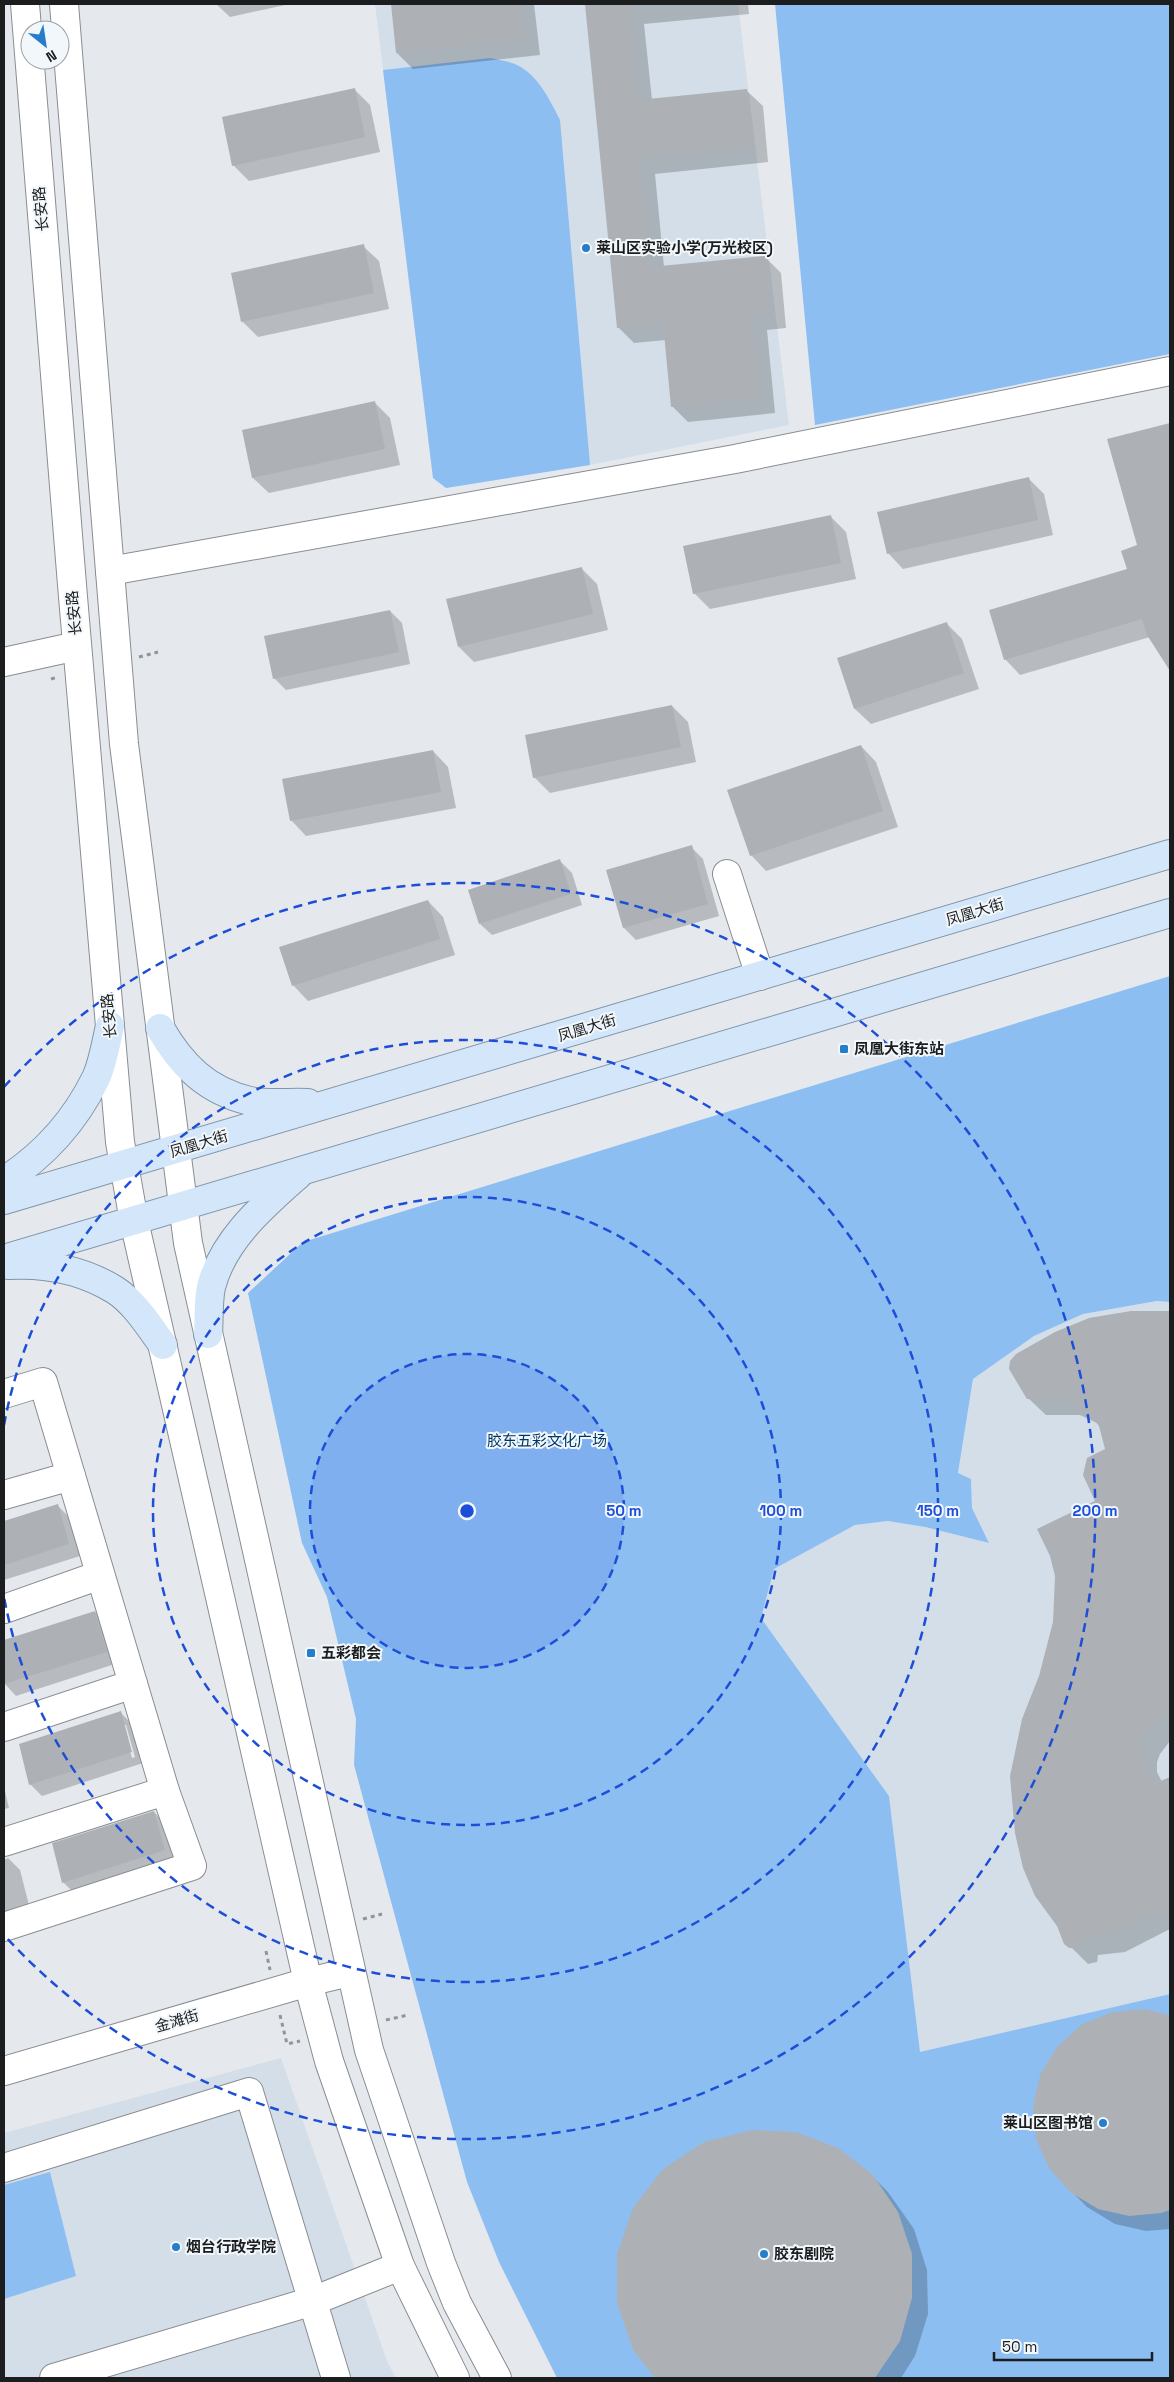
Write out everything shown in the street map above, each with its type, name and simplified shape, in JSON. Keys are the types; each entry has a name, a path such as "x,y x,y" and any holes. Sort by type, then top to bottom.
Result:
{"main road":[{"name":"凤凰大街","path":"4,1200 176,1151 1170,854"},
{"path":"4,1258 1170,913"},
{"path":"4,1181 18,1172 60,1134 76,1111 96,1077 110,1026"},
{"path":"160,1028 173,1052 198,1076 220,1092 251,1102 334,1103"},
{"path":"208,1334 211,1288 220,1263 236,1236 267,1202 304,1170"},
{"path":"4,1265 26,1264 72,1270 115,1290 142,1316 162,1345"}],"street":[{"name":"长安路","path":"25,4 77,646 120,1142 124,1166 162,1345 308,1982 329,2061 400,2266 455,2378"},
{"path":"64,4 124,744 188,1243 369,2050 422,2210 457,2303 497,2378"},
{"path":"110,571 735,459 1170,371"},
{"path":"4,662 77,646"},
{"path":"727,874 760,976"},
{"path":"4,1394 43,1382 165,1791 192,1866 4,1927"},
{"path":"4,1495 71,1476"},
{"path":"4,1609 100,1575"},
{"path":"4,1727 133,1684"},
{"path":"4,1842 165,1791"},
{"name":"金滩街","path":"4,2071 308,1982 350,1972"},
{"path":"4,2168 249,2092 336,2378"},
{"path":"54,2378 313,2301 400,2266"}],"shaded area":[{"name":"莱山区实验小学(万光校区)","path":"375,4 738,4 789,425 590,465 446,488 433,478"},
{"path":"1157,1301 1170,1302 1170,1994 920,2053 889,1796 761,1618 774,1569 855,1525 888,1521 925,1527 989,1543 972,1508 971,1479 958,1473 973,1379 1034,1336 1083,1314"},
{"name":"烟台行政学院","path":"281,2058 387,2361 396,2378 4,2378 4,2133"}],"green space":[{"path":"775,4 1170,4 1170,354 815,425"},
{"path":"490,58 514,64 531,75 543,89 560,120 590,465 446,488 433,478 383,70"},
{"name":"胶东五彩文化广场","path":"1170,976 1170,1302 1157,1301 1083,1314 1034,1336 973,1379 958,1473 971,1479 972,1508 989,1543 925,1527 888,1521 855,1525 774,1569 761,1618 889,1796 920,2052 1170,1994 1170,2378 557,2378 499,2262 467,2182 354,1765 356,1719 327,1597 302,1543 248,1293 303,1242"},
{"path":"50,2172 76,2276 4,2299 4,2185"}],"building":[{"path":"391,4 521,4 525,39 396,53"},
{"path":"585,4 629,4 638,100 747,89 753,147 640,158 650,267 765,256 771,313 752,315 760,398 671,407 663,323 617,328"},
{"path":"355,88 365,137 232,166 222,117"},
{"path":"364,244 374,293 241,322 231,273"},
{"path":"375,401 385,449 252,478 242,430"},
{"path":"1170,423 1170,671 1147,635 1142,619 1004,660 989,610 1127,569 1121,551 1137,545 1107,439"},
{"path":"1029,477 1038,520 887,554 877,512"},
{"path":"831,515 841,563 693,594 683,546"},
{"path":"582,567 593,614 458,647 446,599"},
{"path":"390,610 399,652 273,679 264,636"},
{"path":"947,622 964,673 854,709 837,658"},
{"path":"672,705 681,747 533,778 525,735"},
{"path":"861,745 883,811 750,856 727,790"},
{"path":"433,750 441,792 290,821 282,779"},
{"path":"692,845 708,904 623,928 606,870"},
{"path":"560,859 571,894 479,924 468,890"},
{"path":"428,900 440,939 292,986 279,947"},
{"path":"1131,1311 1170,1311 1170,1709 1152,1724 1143,1736 1140,1744 1140,1753 1156,1783 1170,1777 1170,1919 1153,1912 1107,1935 1081,1938 1080,1944 1075,1948 1069,1948 1064,1944 1057,1926 1035,1896 1023,1868 1015,1833 1010,1776 1022,1719 1039,1676 1053,1622 1055,1576 1050,1556 1037,1529 1095,1501 1083,1475 1087,1458 1105,1449 1099,1426 1087,1411 1061,1398 1027,1399 1009,1369 1010,1361 1016,1354 1055,1332 1089,1318"},
{"path":"58,1504 69,1544 4,1565 4,1521"},
{"path":"95,1611 107,1652 4,1684 4,1640"},
{"path":"121,1711 132,1752 29,1785 19,1744"},
{"path":"154,1811 165,1850 62,1883 52,1843"},
{"name":"莱山区图书馆","path":"1144,2009 1170,2015 1170,2210 1161,2213 1129,2216 1098,2209 1070,2192 1049,2168 1036,2139 1033,2107 1040,2075 1057,2047 1081,2025 1112,2012"},
{"name":"胶东剧院","path":"752,2130 796,2132 838,2148 873,2175 898,2212 912,2254 912,2298 900,2341 875,2378 655,2378 633,2350 617,2303 617,2254 633,2208 663,2169 704,2142"}],"place":[{"name":"莱山区实验小学(万光校区)","path":"586,248"},
{"name":"凤凰大街东站","path":"844,1049"},
{"name":"五彩都会","path":"311,1653"},
{"name":"莱山区图书馆","path":"1103,2123"},
{"name":"烟台行政学院","path":"176,2247"},
{"name":"胶东剧院","path":"764,2254"}]}
